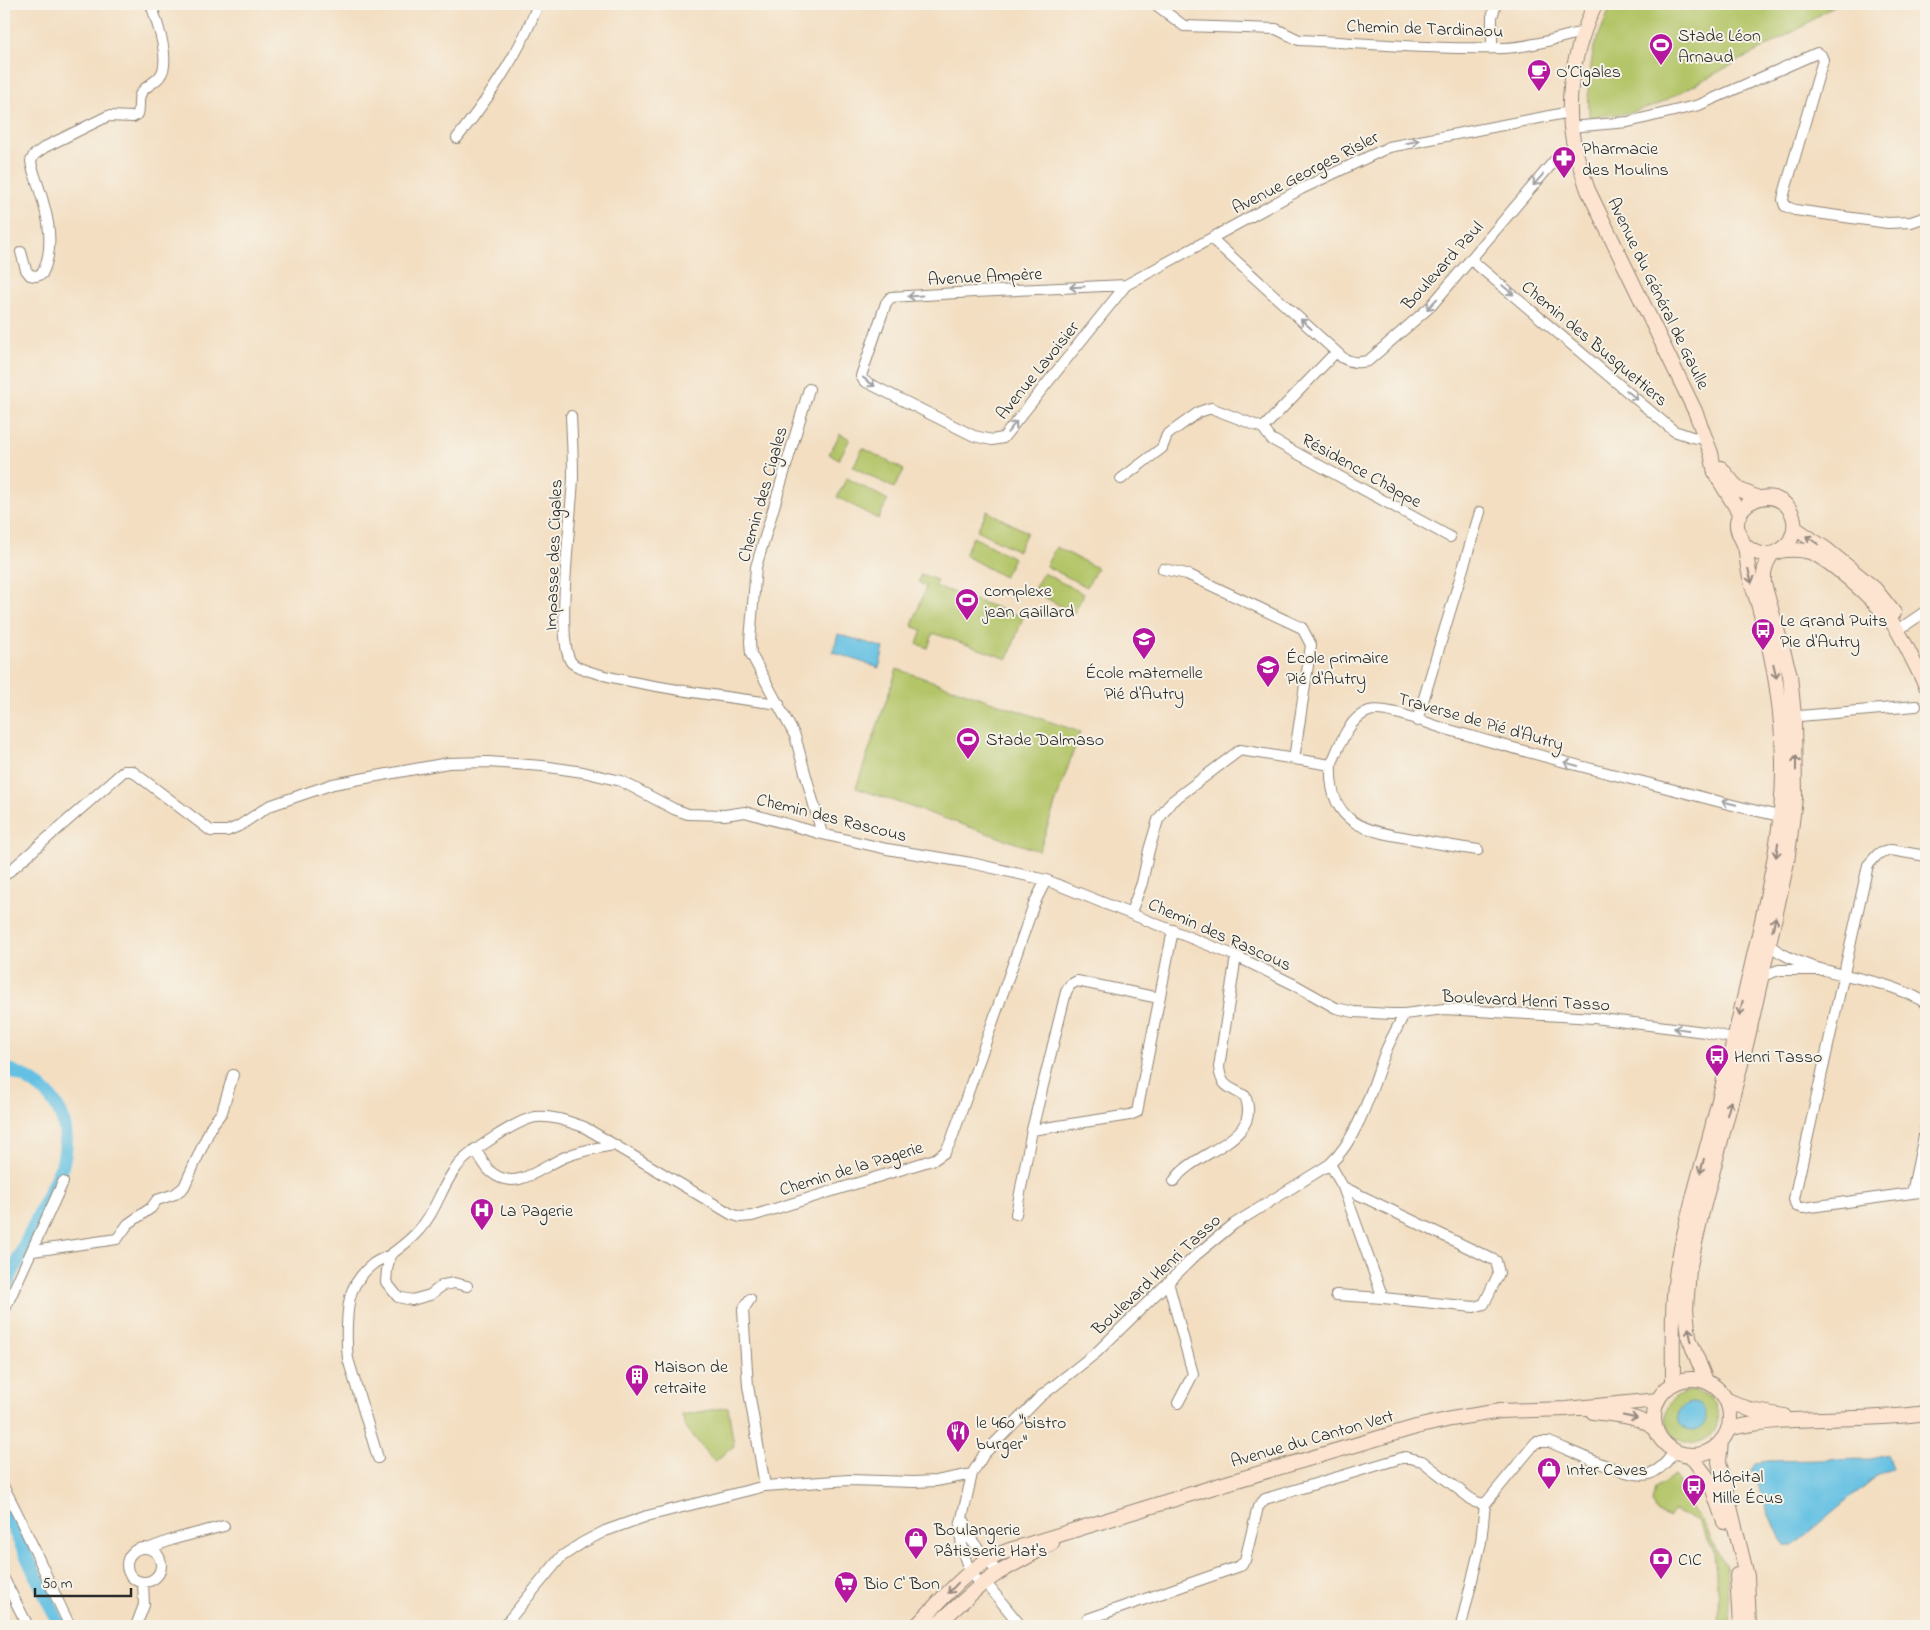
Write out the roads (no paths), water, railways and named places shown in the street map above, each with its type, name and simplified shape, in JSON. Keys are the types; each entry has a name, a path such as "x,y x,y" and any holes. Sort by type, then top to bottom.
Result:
{"main road":[{"name":"Avenue du Général de Gaulle","path":"1594,4 1583,32 1574,67 1570,112 1576,152 1588,190 1676,369 1706,439 1716,472 1740,514"},
{"name":"Avenue du Général de Gaulle","path":"1711,453 1725,475 1738,489 1758,498"},
{"path":"1673,1383 1673,1309 1677,1269 1690,1209 1740,1040 1762,976 1787,862 1787,817 1783,793 1788,717 1790,675 1764,584 1763,572 1768,560 1787,545 1795,528 1792,514 1784,503 1772,497 1758,498 1747,504 1740,514 1737,524 1788,717"},
{"path":"1795,528 1826,549 1875,589 1904,626 1926,664"},
{"path":"1744,545 1757,553 1776,553 1794,549 1811,553 1840,572 1860,589 1894,626 1926,686"},
{"path":"1706,1381 1689,1338 1686,1309 1689,1270 1740,1040 1754,958 1775,861 1787,817"},
{"path":"1684,1379 1706,1381 1717,1388 1725,1399 1730,1414 1728,1429 1721,1441 1712,1449 1701,1454 1690,1455 1676,1451 1660,1438 1656,1430 1654,1414 1658,1400 1666,1388 1673,1383 1684,1379"},
{"path":"1725,1399 1751,1410 1799,1418"},
{"name":"Avenue du Canton Vert","path":"916,1626 971,1572 987,1559 1010,1550 1230,1482 1416,1427 1500,1411 1566,1409 1658,1400"},
{"name":"Avenue du Canton Vert","path":"1566,1409 1633,1417 1647,1423 1656,1430"},
{"path":"1728,1429 1749,1423 1799,1418 1884,1416 1926,1412"},
{"path":"1721,1441 1719,1462 1747,1576 1749,1626"},
{"path":"1690,1455 1710,1481 1725,1524 1738,1581 1740,1626"},
{"name":"Avenue du Canton Vert","path":"935,1626 982,1584 998,1573 1074,1531"}],"street":[{"path":"21,252 26,270 30,275 42,274 48,253 49,235 46,209 32,167 31,161 34,154 108,116 133,117 138,114 141,92 160,77 163,72 162,40 151,4"},
{"path":"456,138 496,85 529,28 538,4"},
{"name":"Chemin de Tardinaou","path":"1155,4 1184,26 1276,29 1299,40 1452,48 1492,48 1526,46 1583,32"},
{"path":"1492,48 1492,17 1496,4"},
{"path":"1571,127 1628,122 1700,105 1817,53 1821,55 1823,60 1784,194 1785,206 1794,210 1888,223 1911,222 1926,217"},
{"name":"Avenue Georges Risler","path":"1126,285 1301,189 1389,147 1570,112"},
{"name":"Boulevard Paul","path":"1212,238 1336,352 1351,362 1368,361 1431,306 1555,160 1576,152"},
{"name":"Chemin des Busquettiers","path":"1470,259 1674,431 1706,439"},
{"name":"Avenue Ampère","path":"874,339 886,303 891,297 1126,285"},
{"name":"Avenue Lavoisier","path":"874,339 861,376 864,381 974,436 992,440 1003,438 1126,285"},
{"path":"1263,428 1336,352"},
{"name":"Chemin des Cigales","path":"809,389 756,567 750,641 752,654 795,736 822,834"},
{"name":"Résidence Chappe","path":"1122,479 1162,448 1167,435 1199,412 1211,408 1263,428 1271,439 1450,537"},
{"name":"Impasse des Cigales","path":"571,416 573,476 564,620 568,655 572,663 584,670 650,685 779,704"},
{"path":"1417,720 1480,512"},
{"path":"1163,569 1187,574 1302,628 1311,645 1294,759"},
{"path":"1904,626 1926,611"},
{"path":"1788,717 1916,706"},
{"name":"Traverse de Pié d'Autry","path":"1331,765 1343,738 1361,715 1370,711 1381,710 1544,757 1787,817"},
{"path":"1130,912 1142,883 1158,820 1171,802 1240,750 1331,765 1333,797 1347,816 1360,826 1376,833 1478,850"},
{"name":"Chemin des Rascous","path":"4,876 124,771 132,771 211,831 227,831 239,826 270,806 333,784 448,763 479,761 542,766 583,772 621,781 674,809 688,814 725,815 745,812 887,850 972,863 1046,880 1236,956 1336,1008 1354,1012 1404,1014"},
{"path":"1926,856 1890,850 1878,854 1868,865 1794,1199 1796,1206 1803,1208 1926,1191"},
{"name":"Chemin de la Pagerie","path":"378,1458 348,1359 346,1343 352,1291 360,1278 374,1264 390,1255 419,1230 433,1212 455,1168 475,1149 535,1117 563,1120 584,1127 731,1214 740,1217 752,1216 935,1160 945,1152 951,1141 1034,904 1046,880"},
{"path":"1032,1130 1130,1115 1137,1112 1173,930"},
{"path":"1821,970 1779,970 1762,976 1754,958 1769,945 1781,954 1821,970 1897,988 1926,1003"},
{"path":"1174,1181 1178,1174 1190,1165 1234,1138 1243,1128 1247,1115 1248,1103 1246,1096 1224,1085 1220,1077 1219,1067 1236,956"},
{"path":"1016,1214 1032,1130 1066,992 1070,985 1078,981 1159,998"},
{"name":"Boulevard Henri Tasso","path":"1021,1626 971,1572 962,1549 960,1526 965,1499 972,1474 984,1454 1040,1397 1097,1352 1196,1255 1234,1224 1330,1164 1342,1154 1353,1134 1386,1051 1404,1014 1444,1009 1594,1018 1705,1032 1740,1040"},
{"path":"33,1251 117,1239 128,1224 150,1208 156,1200 175,1194 184,1187 212,1125 222,1112 233,1076"},
{"path":"1912,1193 1926,1126"},
{"path":"475,1149 489,1171 498,1177 522,1180 582,1150 614,1145"},
{"path":"1330,1164 1343,1187 1383,1298"},
{"path":"4,1311 63,1182"},
{"path":"1336,1295 1474,1307 1484,1304 1499,1272 1496,1261 1343,1187"},
{"path":"390,1255 386,1282 398,1297 412,1300 430,1295 443,1285 467,1286"},
{"path":"1168,1282 1193,1374 1178,1403"},
{"path":"750,1299 743,1310 748,1386 765,1486"},
{"path":"1461,1626 1481,1542 1485,1504 1536,1442 1549,1442 1628,1474 1647,1475 1660,1468 1676,1451"},
{"path":"1088,1619 1240,1566 1245,1560 1258,1506 1265,1499 1405,1457 1422,1461 1475,1502 1485,1504"},
{"path":"504,1626 561,1557 605,1531 647,1516 765,1486 850,1480 936,1481 972,1474"},
{"path":"4,1488 33,1545 37,1558 70,1626"},
{"name":"Boulevard Henri Tasso","path":"965,1499 965,1531 998,1573"},
{"path":"150,1548 174,1539 224,1526"},
{"path":"144,1547 150,1548 155,1551 161,1560 160,1571 154,1579 143,1582 132,1578 126,1567 133,1551 144,1547"},
{"path":"4,1579 28,1626"},
{"path":"136,1626 144,1605 143,1582"}],"water":[{"path":"838,634 884,648 879,668 833,652"},
{"path":"1692,1403 1702,1407 1706,1417 1702,1427 1692,1431 1682,1427 1678,1417 1682,1407"},
{"path":"1888,1455 1893,1468 1874,1478 1794,1545 1785,1545 1781,1540 1751,1470 1755,1463 1768,1461 1871,1459"}],"waterway":[{"path":"4,1068 34,1083 46,1093 56,1104 62,1117 65,1132 62,1166 4,1290"},
{"path":"4,1508 60,1626"}],"place":[{"name":"Stade Léon Arnaud","path":"1661,66"},
{"name":"O’Cigales","path":"1539,92"},
{"name":"Pharmacie des Moulins","path":"1564,179"},
{"name":"complexe jean Gaillard","path":"967,621"},
{"name":"Le Grand Puits Pie d'Autry","path":"1763,651"},
{"name":"École maternelle Pié d'Autry","path":"1144,660"},
{"name":"École primaire Pié d'Autry","path":"1268,688"},
{"name":"Stade Dalmaso","path":"968,760"},
{"name":"Henri Tasso","path":"1717,1077"},
{"name":"La Pagerie","path":"482,1231"},
{"name":"Maison de retraite","path":"637,1397"},
{"name":"le 460 \"bistro burger\"","path":"958,1453"},
{"name":"Inter Caves","path":"1549,1490"},
{"name":"Hôpital Mille Écus","path":"1694,1507"},
{"name":"Boulangerie Pâtisserie Hat's","path":"916,1560"},
{"name":"CIC","path":"1661,1580"},
{"name":"Bio C' Bon","path":"846,1604"}]}
